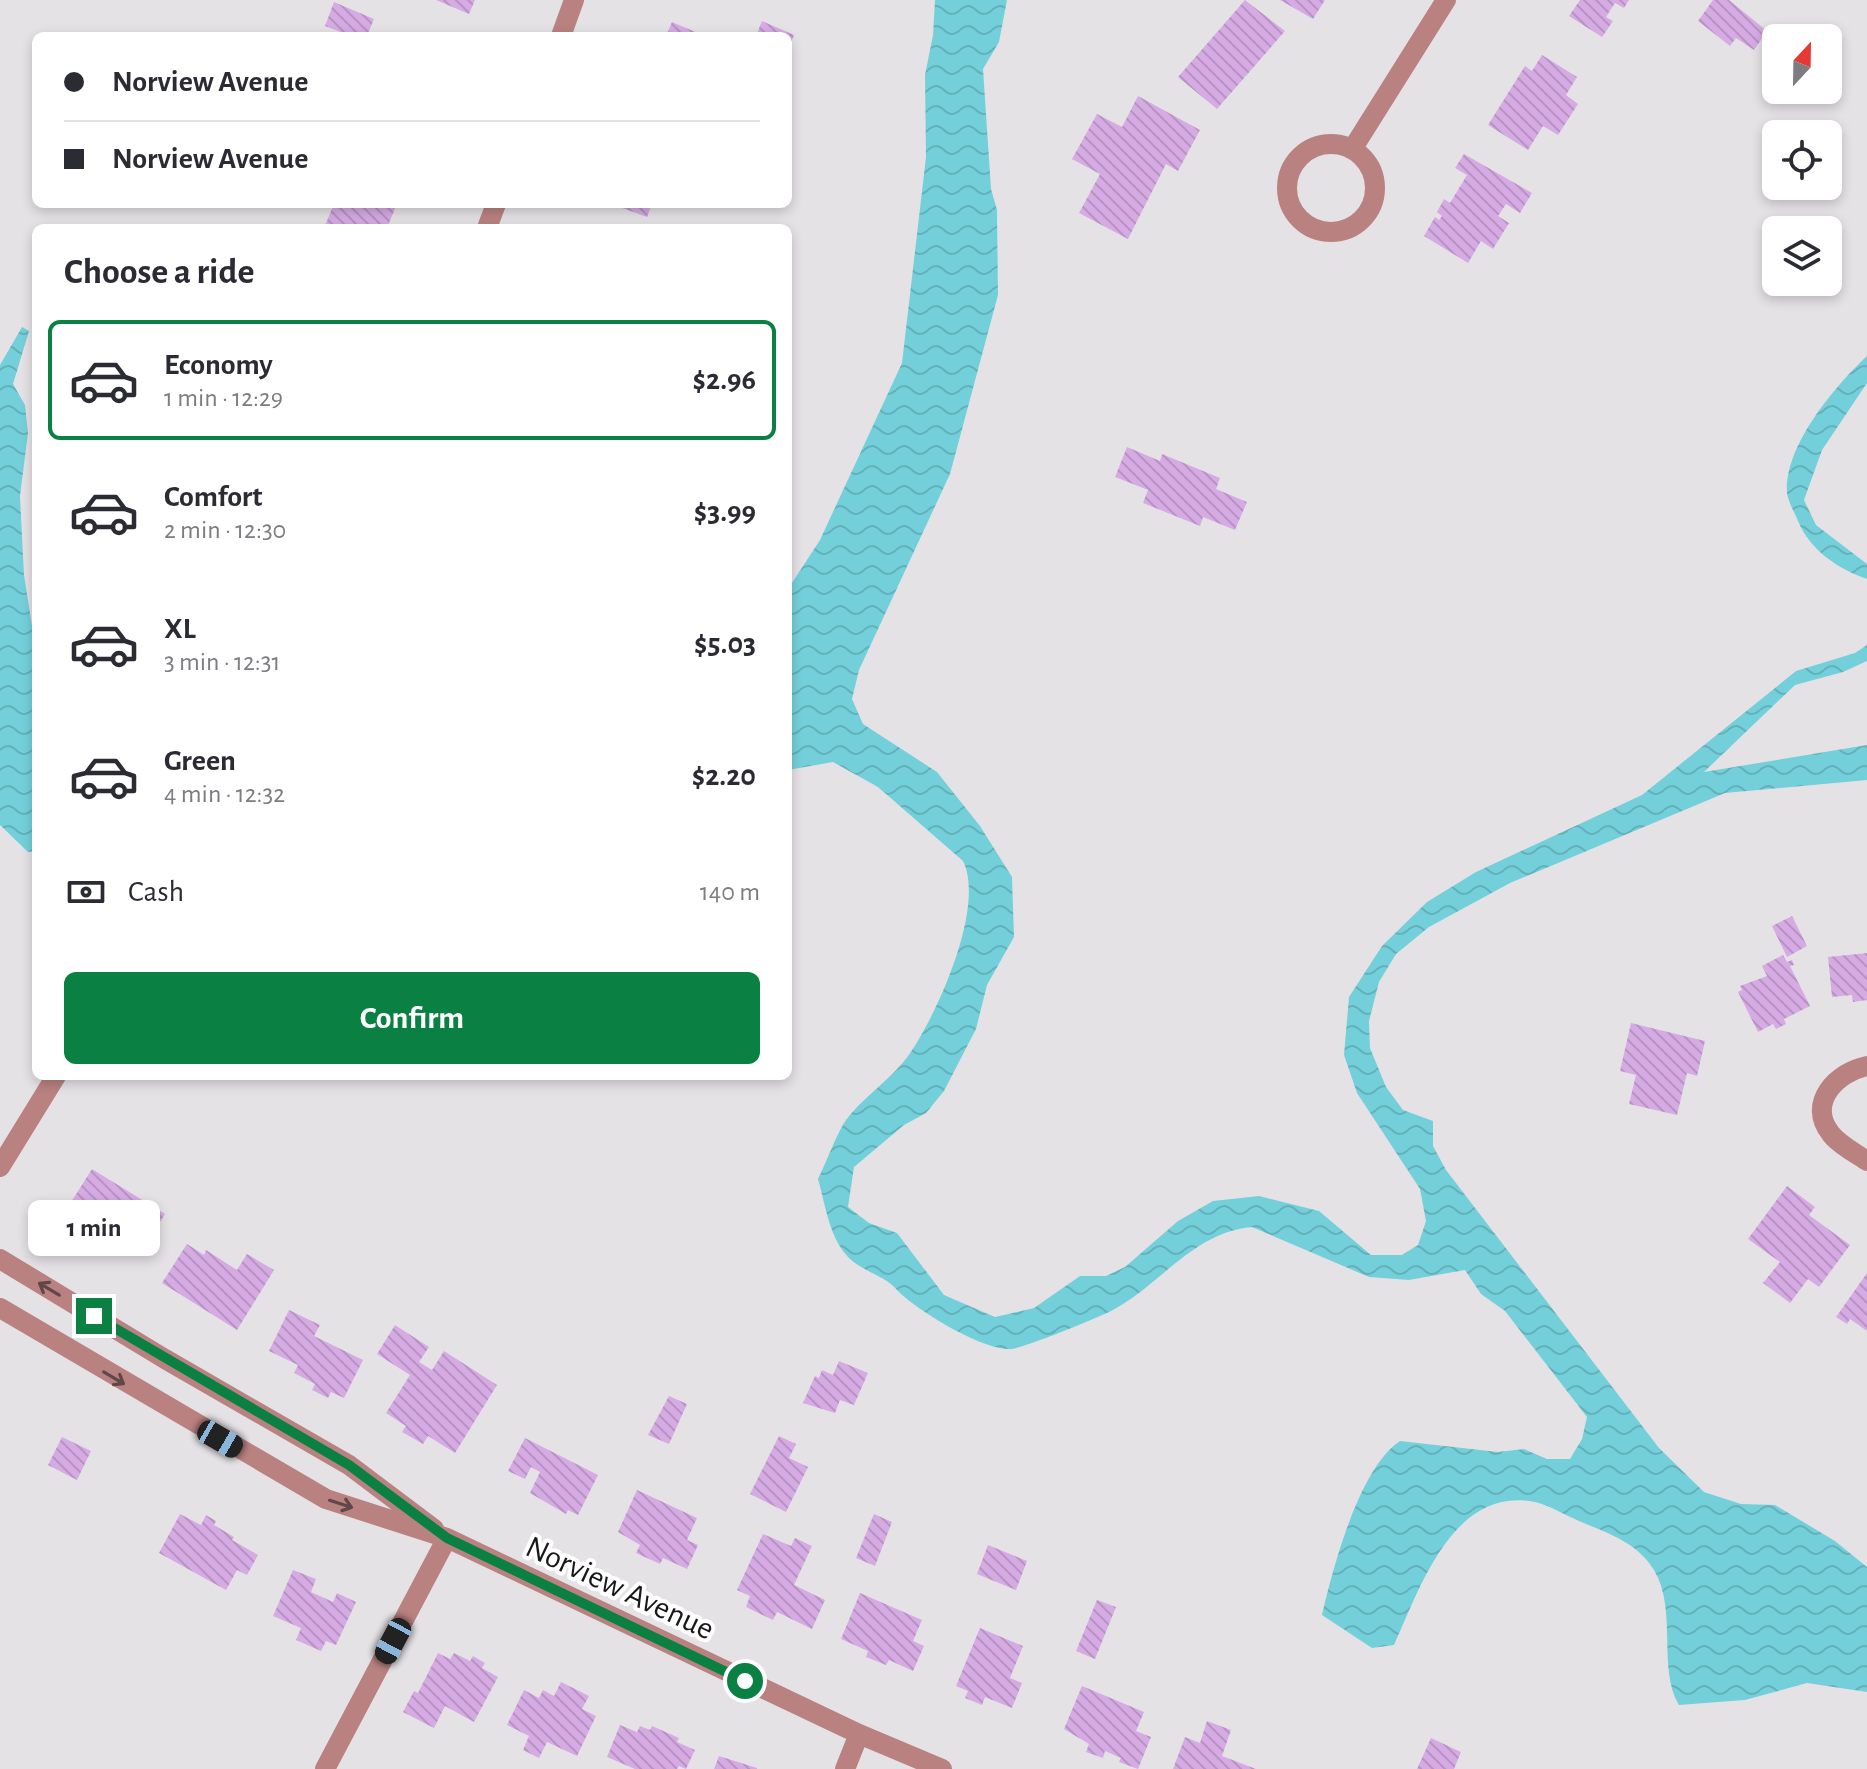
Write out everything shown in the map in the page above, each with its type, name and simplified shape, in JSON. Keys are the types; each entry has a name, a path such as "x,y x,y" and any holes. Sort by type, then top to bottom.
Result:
{"street":[{"path":"562,32 574,0"},
{"path":"1353,148 1446,0"},
{"path":"1331,142 1353,148 1370,165 1376,188 1370,210 1353,227 1330,233 1308,227 1291,210 1285,187 1291,165 1308,148 1331,142"},
{"path":"1867,1066 1849,1070 1833,1080 1824,1097 1822,1116 1831,1135 1867,1161"},
{"path":"0,1167 54,1080"},
{"name":"Norview Avenue","path":"0,1259 349,1465 447,1538"},
{"name":"Norview Avenue","path":"0,1308 326,1499 447,1538 859,1734 942,1769"},
{"path":"325,1769 447,1538"},
{"path":"845,1769 859,1734"}],"water":[{"path":"935,0 1007,0 999,42 983,69 991,189 997,210 998,295 950,474 859,670 852,699 863,724 937,772 980,826 1012,877 1014,937 987,985 976,1029 944,1091 926,1113 904,1125 854,1167 848,1207 869,1223 897,1233 944,1295 995,1317 1034,1308 1080,1276 1106,1276 1125,1267 1178,1221 1213,1201 1259,1196 1319,1211 1371,1255 1402,1255 1418,1245 1426,1221 1420,1189 1357,1093 1344,1055 1349,997 1382,946 1427,902 1476,872 1642,795 1796,671 1855,653 1867,645 1867,661 1843,672 1795,685 1704,772 1867,745 1867,780 1725,793 1510,883 1429,927 1396,954 1379,982 1369,1021 1370,1048 1386,1087 1403,1110 1433,1121 1433,1146 1446,1170 1659,1448 1704,1492 1741,1504 1775,1505 1835,1541 1867,1567 1867,1692 1807,1683 1745,1700 1679,1705 1669,1674 1665,1603 1661,1586 1647,1560 1621,1540 1535,1502 1506,1501 1482,1510 1461,1525 1428,1570 1394,1645 1372,1648 1322,1615 1341,1546 1360,1496 1385,1454 1400,1441 1498,1452 1524,1449 1547,1459 1570,1459 1582,1439 1587,1417 1505,1311 1481,1294 1465,1270 1409,1280 1369,1277 1252,1227 1213,1238 1113,1310 1044,1339 1010,1349 984,1343 935,1318 889,1282 858,1265 835,1238 818,1179 844,1123 901,1065 932,1016 955,961 968,905 968,881 963,861 878,787 833,762 792,769 792,583 820,540 902,363 926,157 925,75 933,35"},
{"path":"22,327 29,331 13,384 25,405 28,433 20,496 24,575 32,626 32,852 28,852 0,825 0,365"},
{"path":"1867,356 1867,383 1822,450 1804,500 1816,525 1867,564 1867,579 1836,564 1817,549 1803,531 1787,493 1794,456 1814,418"}],"building":[{"path":"436,0 475,0 469,14"},
{"path":"1245,0 1285,31 1217,109 1178,77"},
{"path":"1280,0 1325,0 1313,19"},
{"path":"1580,0 1629,0 1624,8 1615,3 1606,17 1613,21 1602,37 1569,16"},
{"path":"1713,0 1729,0 1762,27 1762,38 1754,50 1736,38 1730,46 1698,21"},
{"path":"334,2 374,19 369,32 341,32 325,26"},
{"path":"762,21 787,32 758,32"},
{"path":"672,22 696,32 668,32"},
{"path":"1542,55 1577,77 1566,95 1578,104 1558,135 1543,126 1528,150 1488,125 1525,66 1532,71"},
{"path":"1138,96 1200,130 1178,171 1166,164 1128,239 1079,213 1100,174 1072,159 1097,114 1122,127"},
{"path":"1464,154 1532,193 1520,213 1506,204 1498,216 1509,223 1493,249 1481,241 1468,263 1424,236 1435,217 1439,220 1442,216 1437,212 1444,199 1450,203 1467,175 1455,168"},
{"path":"332,208 395,208 389,224 326,224"},
{"path":"622,208 650,208 647,217"},
{"path":"1127,447 1160,461 1162,454 1220,478 1216,489 1247,502 1235,530 1203,517 1200,526 1143,503 1148,490 1115,477"},
{"path":"1792,916 1807,946 1787,957 1772,926"},
{"path":"1867,953 1867,1000 1853,1002 1852,995 1832,997 1828,957"},
{"path":"1783,955 1787,962 1792,960 1794,965 1790,966 1810,1006 1784,1019 1786,1024 1776,1029 1773,1024 1758,1032 1738,992 1742,990 1740,986 1767,976 1762,966"},
{"path":"1631,1023 1705,1041 1697,1076 1687,1073 1677,1115 1629,1104 1636,1075 1620,1071"},
{"path":"92,1169 165,1214 141,1252 68,1207"},
{"path":"1787,1186 1815,1207 1809,1215 1850,1245 1819,1287 1808,1279 1790,1303 1763,1283 1780,1262 1748,1239"},
{"path":"187,1244 204,1255 206,1250 237,1270 247,1254 274,1270 237,1330 162,1283"},
{"path":"1867,1273 1867,1331 1850,1319 1847,1324 1836,1317"},
{"path":"289,1310 320,1325 314,1336 363,1360 344,1398 331,1392 328,1398 312,1390 315,1384 294,1373 298,1365 269,1351"},
{"path":"395,1325 429,1347 419,1362 432,1370 444,1351 497,1385 455,1453 428,1436 423,1444 402,1432 406,1426 386,1413 410,1375 377,1354"},
{"path":"839,1361 868,1373 854,1405 840,1400 835,1413 803,1403 815,1376 819,1378 822,1370 833,1375"},
{"path":"669,1396 687,1404 669,1444 648,1435"},
{"path":"779,1436 796,1444 789,1458 808,1467 786,1512 750,1494"},
{"path":"62,1437 91,1451 77,1480 48,1465"},
{"path":"525,1438 598,1475 578,1515 568,1510 566,1514 530,1493 540,1472 531,1467 525,1479 508,1471"},
{"path":"637,1490 697,1518 687,1540 698,1545 687,1569 663,1558 660,1564 636,1553 640,1545 618,1532"},
{"path":"180,1514 201,1525 206,1515 216,1521 214,1525 234,1537 232,1540 258,1555 247,1575 237,1570 226,1590 159,1553"},
{"path":"874,1514 892,1522 875,1566 856,1558"},
{"path":"763,1534 791,1546 795,1538 812,1546 794,1585 825,1600 812,1629 777,1612 773,1620 746,1607 750,1596 737,1590"},
{"path":"988,1545 1027,1561 1016,1590 977,1574"},
{"path":"293,1570 316,1579 311,1592 333,1602 337,1593 356,1602 336,1645 326,1641 321,1651 296,1640 301,1628 273,1616"},
{"path":"860,1593 922,1620 913,1641 924,1646 913,1671 889,1660 886,1665 866,1657 868,1651 841,1639"},
{"path":"1097,1600 1116,1607 1095,1659 1076,1651"},
{"path":"980,1628 1023,1646 1010,1678 1022,1683 1012,1708 985,1697 982,1705 965,1698 968,1691 956,1686"},
{"path":"438,1653 450,1659 454,1653 470,1661 473,1656 485,1663 482,1668 498,1677 474,1722 445,1706 434,1728 403,1712 414,1691 418,1693"},
{"path":"561,1682 589,1696 582,1709 596,1716 577,1756 547,1742 539,1758 523,1750 529,1736 507,1725 524,1690 539,1698 543,1690 554,1696"},
{"path":"1082,1686 1144,1712 1136,1731 1151,1737 1138,1769 1119,1762 1121,1758 1105,1751 1103,1758 1086,1752 1089,1744 1064,1729"},
{"path":"1207,1721 1231,1730 1222,1756 1256,1769 1173,1769 1185,1737 1200,1743"},
{"path":"620,1725 637,1732 640,1726 650,1730 652,1726 679,1738 677,1742 695,1750 686,1769 679,1766 677,1769 635,1769 607,1757"},
{"path":"1431,1738 1461,1752 1454,1769 1417,1769"},
{"path":"719,1756 757,1768 757,1769 714,1769"}],"route":[{"path":"94,1316 349,1465 447,1538 745,1681"}]}
